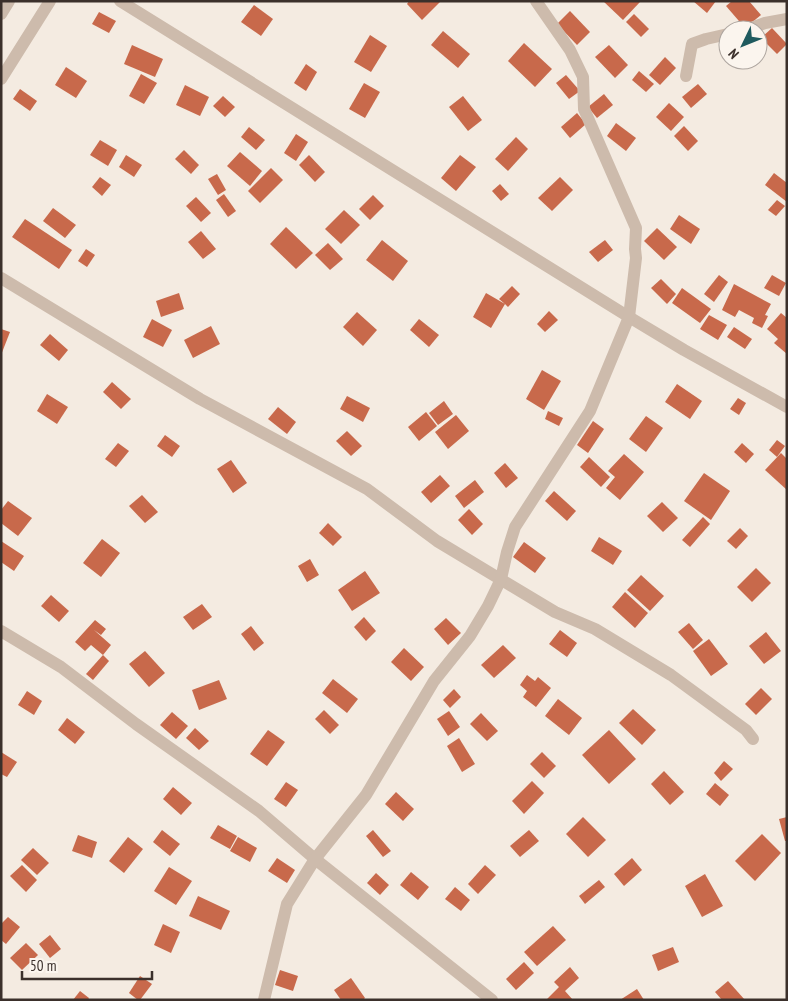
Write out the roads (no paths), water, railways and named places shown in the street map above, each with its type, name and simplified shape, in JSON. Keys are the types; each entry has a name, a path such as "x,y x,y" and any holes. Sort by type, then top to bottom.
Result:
{"street":[{"path":"1,14 9,1"},
{"path":"1,79 50,1"},
{"path":"120,1 629,317 787,407"},
{"path":"264,1000 287,904 315,859 366,796 434,681 470,636 488,606 501,579 515,528 590,411 629,317 636,258 636,228 584,109 583,77 570,50 536,1"},
{"path":"768,22 787,19"},
{"path":"686,76 692,44 718,36"},
{"path":"1,278 200,399 367,489 437,541 555,612 595,630 671,675 746,730 753,739"},
{"path":"1,631 61,667 136,724 259,811 315,859 492,1000"}]}
